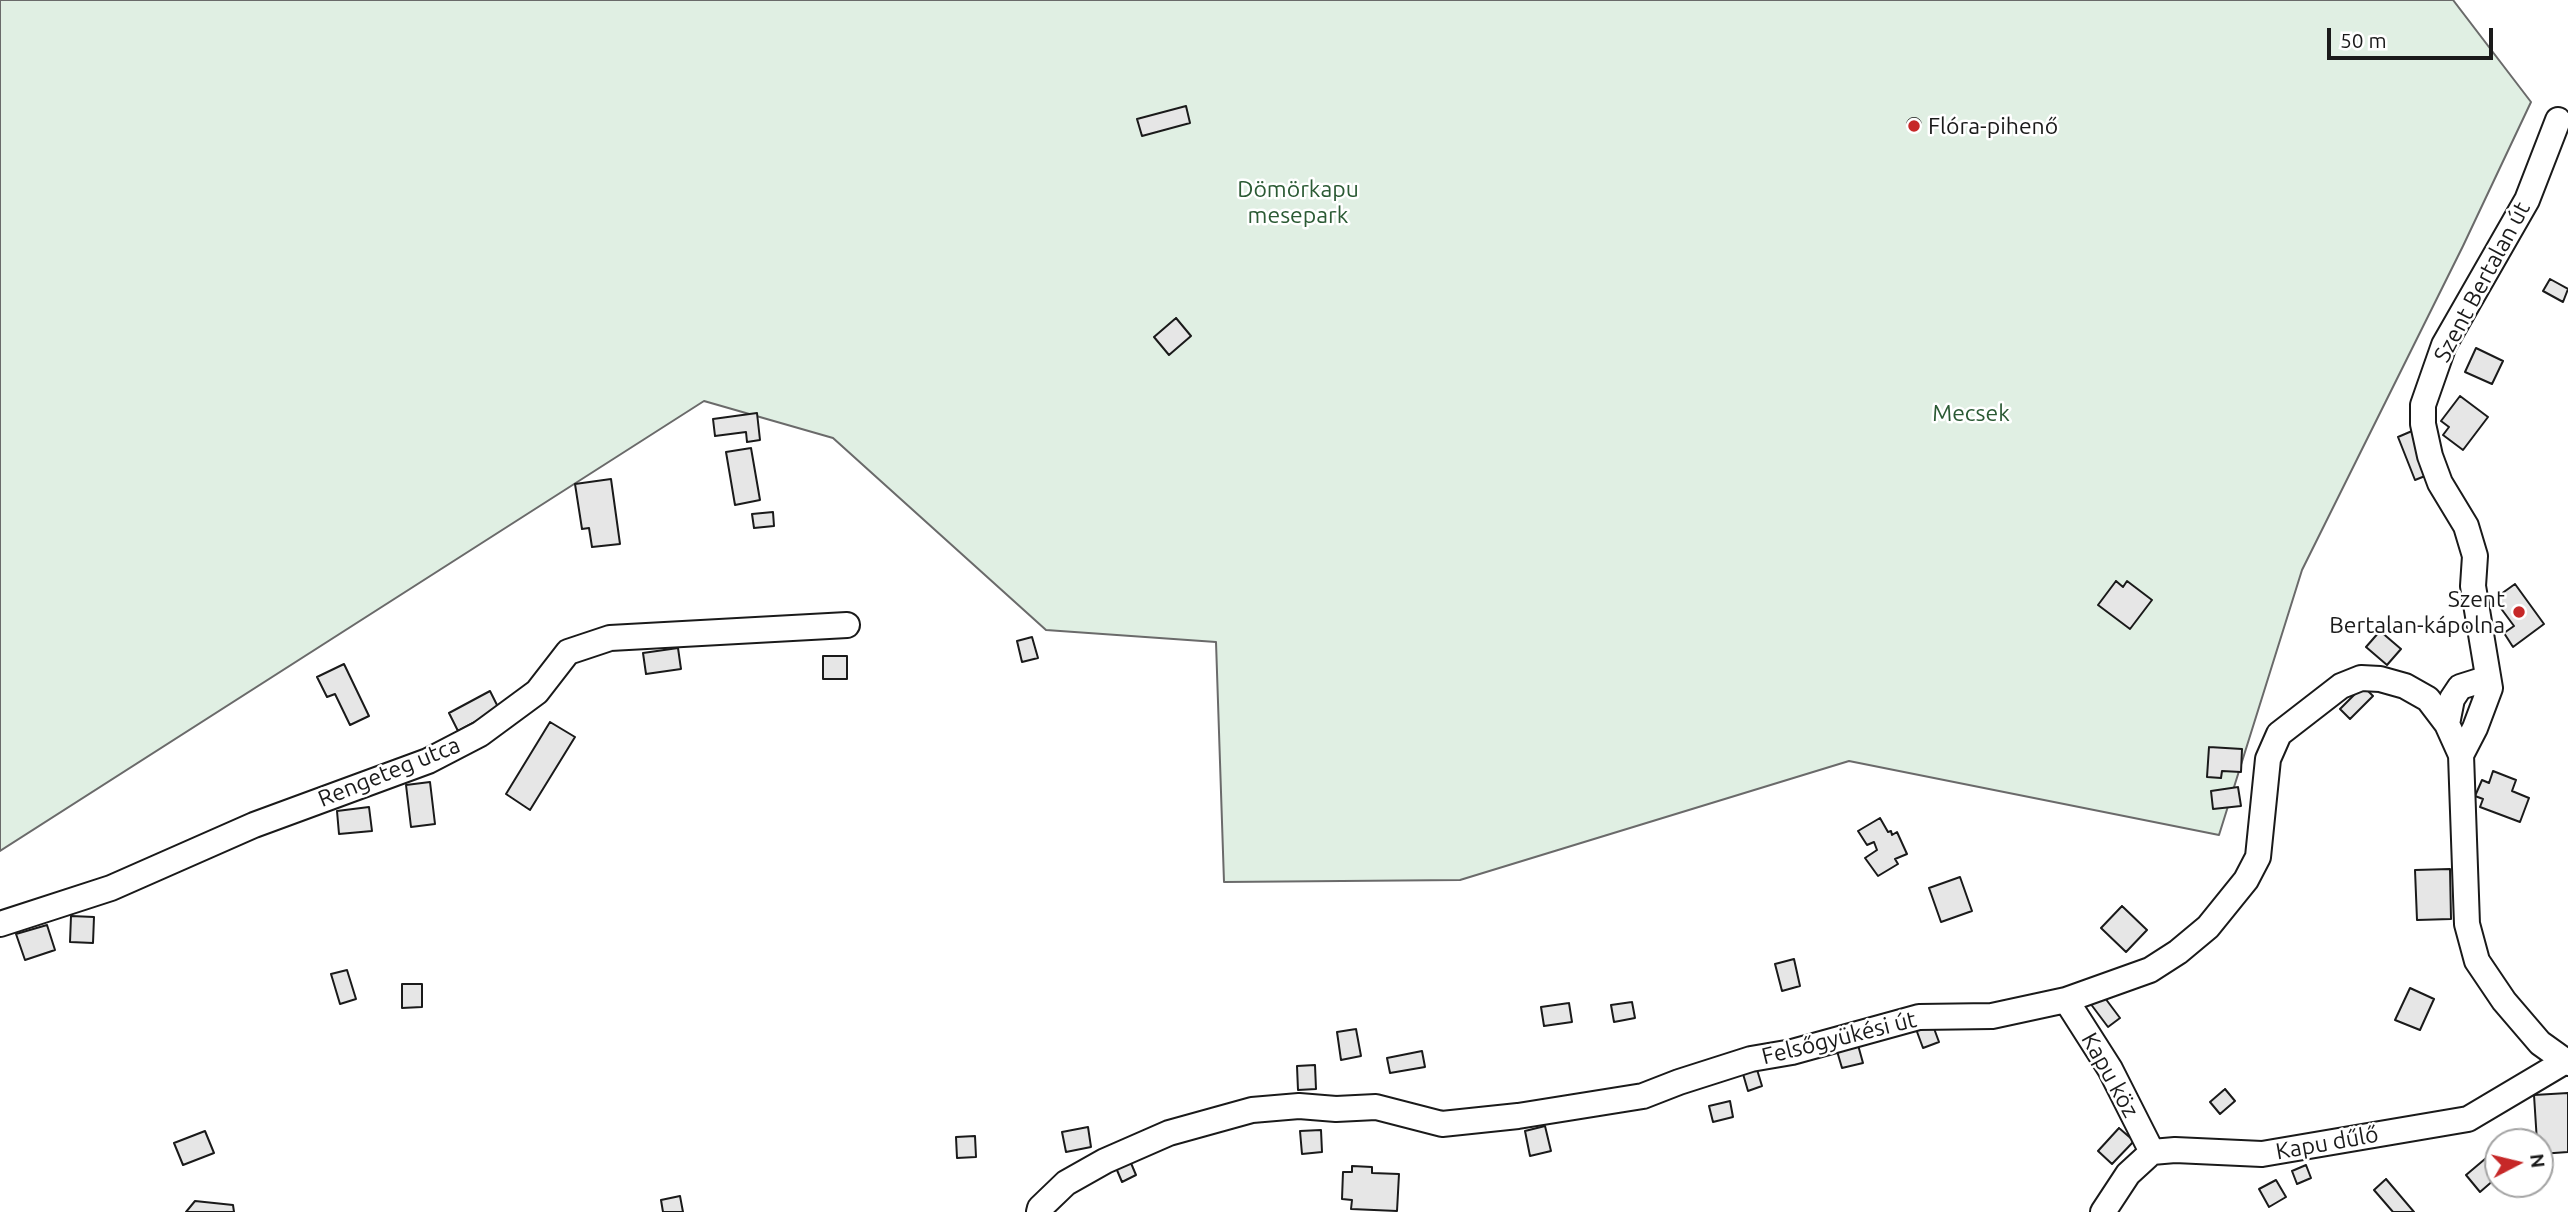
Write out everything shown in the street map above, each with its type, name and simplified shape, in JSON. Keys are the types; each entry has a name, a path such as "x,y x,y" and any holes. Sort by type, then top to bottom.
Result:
{"street":[{"name":"Szent Bertalan út","path":"2490,688 2473,586 2475,556 2466,526 2440,483 2430,456 2423,425 2423,405 2444,345 2527,200 2558,120"},
{"name":"Rengeteg utca","path":"0,924 111,888 254,825 428,761 480,734 537,692 568,652 610,638 847,625"},
{"name":"Felsőgyükési út","path":"1039,1212 1066,1183 1105,1161 1169,1133 1252,1110 1299,1106 1336,1109 1376,1107 1442,1125 1518,1116 1643,1096 1751,1059 1792,1052 1919,1017 1992,1016 2066,1000 2150,970 2178,952 2208,927 2246,880 2258,857 2268,759 2279,734 2341,686 2361,678 2380,679 2404,686 2428,699 2446,724 2461,754"},
{"path":"2446,724 2452,699 2460,687 2479,681 2490,688 2461,754 2467,924 2477,961 2504,1001 2539,1043 2566,1063"},
{"name":"Kapu köz","path":"2066,1000 2110,1069 2152,1152"},
{"name":"Kapu dűlő","path":"2152,1152 2175,1150 2262,1154 2468,1119 2566,1063"},
{"path":"2103,1212 2127,1174 2152,1152"}],"green space":[{"name":"Mecsek","path":"0,0 2453,0 2531,102 2463,246 2302,570 2219,835 1849,761 1460,880 1224,882 1216,642 1046,630 833,438 704,401 0,851"}],"building":[{"path":"1186,106 1190,123 1142,136 1137,119"},
{"name":"Flóra-pihenő","path":"1914,118 1919,120 1919,130 1914,132 1909,130 1907,125 1909,120"},
{"path":"2550,279 2568,289 2563,302 2543,291"},
{"path":"1176,318 1191,336 1169,355 1154,337"},
{"path":"2476,348 2503,361 2492,384 2465,372"},
{"path":"2460,396 2488,417 2463,450 2443,435 2449,427 2441,421"},
{"path":"757,413 760,440 747,442 746,432 715,436 713,419"},
{"path":"2412,431 2430,474 2415,480 2398,437"},
{"path":"751,448 760,500 735,505 726,452"},
{"path":"611,479 620,544 592,547 589,528 582,529 575,484"},
{"path":"773,512 774,526 754,528 752,514"},
{"path":"2116,581 2123,587 2127,581 2152,600 2130,629 2098,605"},
{"name":"Szent Bertalan-kápolna","path":"2515,584 2544,624 2513,647 2504,633 2514,626 2494,599"},
{"path":"2380,631 2401,649 2387,665 2366,647"},
{"path":"1032,637 1038,658 1022,662 1017,641"},
{"path":"678,648 681,669 646,674 643,653"},
{"path":"823,656 847,656 847,679 823,679"},
{"path":"344,664 369,716 350,725 335,694 327,697 317,677"},
{"path":"2363,686 2373,696 2350,719 2340,709"},
{"path":"490,691 499,709 458,731 449,713"},
{"path":"550,722 575,737 530,810 506,794"},
{"path":"2209,747 2242,749 2241,772 2222,771 2221,778 2207,777"},
{"path":"2493,771 2516,780 2512,791 2529,798 2520,822 2480,807 2483,799 2475,796 2482,780 2489,783"},
{"path":"430,782 435,824 411,827 406,785"},
{"path":"2238,787 2241,806 2213,809 2211,791"},
{"path":"369,807 372,831 339,834 337,811"},
{"path":"1880,818 1888,832 1891,831 1892,835 1897,832 1907,854 1895,859 1898,864 1878,876 1865,858 1877,850 1874,842 1867,845 1858,831"},
{"path":"2450,869 2451,919 2417,920 2415,870"},
{"path":"1960,877 1972,911 1941,922 1929,888"},
{"path":"2122,906 2147,930 2126,952 2101,928"},
{"path":"71,916 94,917 93,943 70,942"},
{"path":"47,925 55,950 25,960 16,934"},
{"path":"1794,959 1800,986 1782,991 1775,964"},
{"path":"347,970 356,999 340,1004 331,974"},
{"path":"402,984 422,984 422,1007 402,1008"},
{"path":"2410,988 2434,999 2420,1030 2395,1020"},
{"path":"2102,994 2120,1018 2108,1027 2090,1003"},
{"path":"1632,1002 1635,1018 1614,1022 1611,1005"},
{"path":"1569,1003 1572,1022 1544,1026 1541,1007"},
{"path":"1932,1023 1939,1042 1923,1048 1916,1029"},
{"path":"1356,1029 1361,1056 1341,1060 1337,1032"},
{"path":"1858,1045 1863,1063 1842,1068 1837,1051"},
{"path":"1422,1051 1425,1067 1390,1073 1387,1058"},
{"path":"1755,1063 1762,1086 1748,1091 1741,1067"},
{"path":"1315,1065 1316,1089 1298,1090 1297,1066"},
{"path":"2225,1089 2235,1101 2220,1114 2210,1102"},
{"path":"2568,1093 2568,1152 2554,1153 2554,1128 2536,1128 2534,1095"},
{"path":"1730,1101 1733,1117 1713,1122 1709,1106"},
{"path":"1545,1126 1551,1151 1530,1156 1525,1131"},
{"path":"1088,1127 1091,1147 1066,1152 1062,1132"},
{"path":"2119,1128 2134,1141 2112,1164 2098,1151"},
{"path":"1321,1130 1322,1152 1302,1154 1300,1131"},
{"path":"205,1131 214,1153 183,1165 174,1143"},
{"path":"975,1136 976,1157 957,1158 956,1137"},
{"path":"1128,1156 1136,1175 1122,1182 1114,1163"},
{"path":"2484,1160 2484,1189 2480,1192 2466,1175"},
{"path":"2306,1165 2311,1178 2297,1184 2292,1171"},
{"path":"1352,1166 1372,1167 1372,1173 1399,1174 1397,1211 1351,1209 1352,1200 1342,1199 1343,1172 1352,1172"},
{"path":"2386,1179 2414,1212 2393,1212 2374,1190"},
{"path":"2276,1180 2286,1197 2269,1207 2259,1189"},
{"path":"680,1196 683,1212 663,1212 661,1200"},
{"path":"195,1201 233,1205 234,1212 186,1212"}],"place":[{"name":"Flóra-pihenő","path":"1914,126"},
{"name":"Szent Bertalan-kápolna","path":"2519,612"}],"park label":[{"name":"Dömörkapu mesepark","path":"1298,202"}]}
